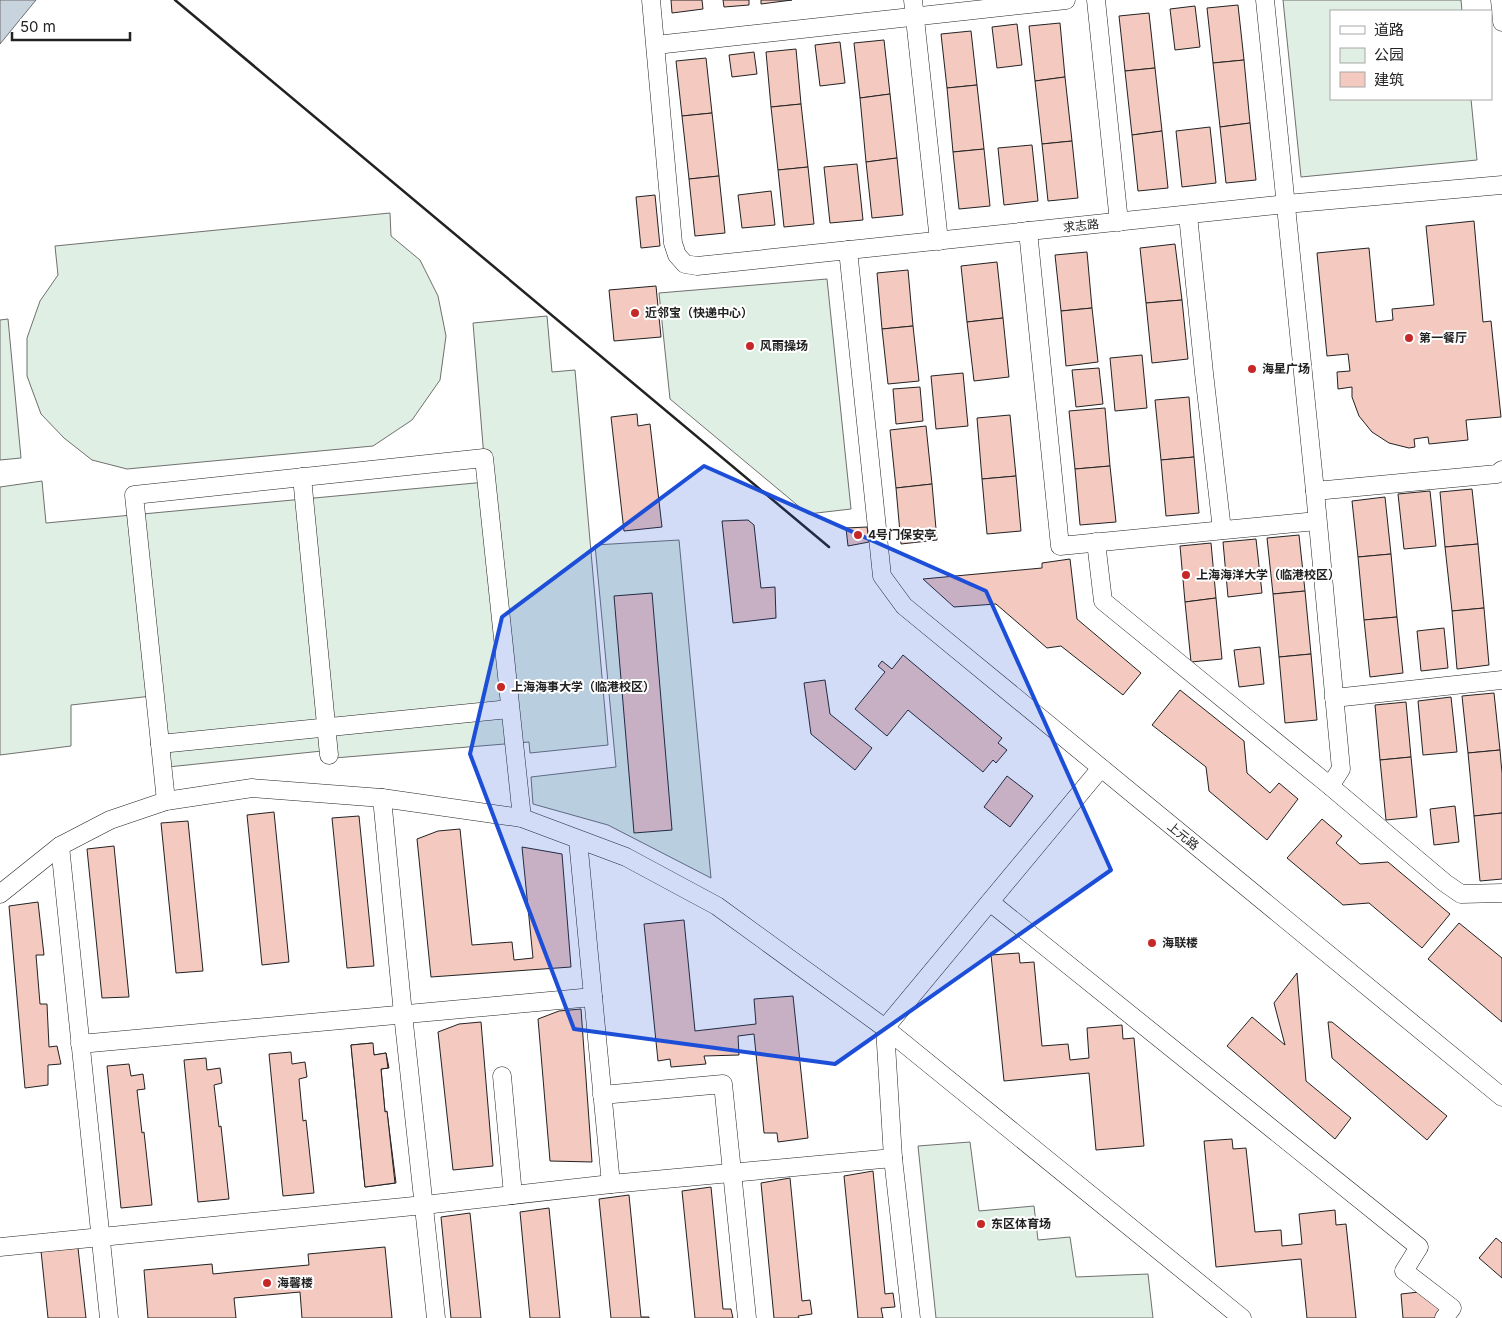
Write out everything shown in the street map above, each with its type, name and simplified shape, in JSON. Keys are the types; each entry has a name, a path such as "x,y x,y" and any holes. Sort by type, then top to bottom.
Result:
{"street":[{"path":"652,0 656,45 914,8 1066,0"},
{"path":"1096,0 1119,222"},
{"path":"1265,0 1341,769 1330,786"},
{"path":"1500,0 1502,22"},
{"path":"914,8 938,241"},
{"name":"求志路","path":"656,45 673,243 677,255 684,264 697,266 1286,204 1502,185"},
{"path":"1188,215 1222,530"},
{"path":"1028,231 1060,546 1317,521"},
{"name":"上元路","path":"848,250 882,576 904,606 1502,1097"},
{"path":"166,801 134,495 484,458 522,818"},
{"path":"1315,491 1500,476"},
{"path":"302,477 328,755"},
{"path":"1096,542 1102,601 1330,786 1445,883 1461,894 1502,893"},
{"path":"1334,698 1502,680"},
{"path":"160,744 510,709"},
{"path":"912,1318 893,1158 885,1028 1101,768"},
{"path":"0,894 60,846 110,820 166,801 252,788 382,798 522,818 626,857 717,906 885,1028 1242,1318"},
{"path":"382,798 436,1318"},
{"path":"578,840 611,1184"},
{"path":"60,846 109,1318"},
{"path":"990,902 1419,1247 1404,1271 1452,1308 1444,1318"},
{"path":"80,1044 593,997"},
{"path":"502,1076 513,1195"},
{"path":"602,1095 723,1084 747,1318"},
{"path":"0,1247 424,1205 611,1184 893,1158"}],"highlighted area":[{"path":"704,466 986,591 1111,870 835,1064 574,1029 470,754 502,617"}],"green space":[{"path":"1283,0 1461,0 1462,10 1330,10 1330,100 1471,100 1477,160 1301,177"},
{"path":"390,213 391,236 420,260 438,296 446,336 440,380 412,420 373,446 127,469 92,460 64,438 41,414 27,376 27,338 40,301 58,275 55,246"},
{"name":"风雨操场","path":"827,279 851,509 808,514 670,399 659,293"},
{"path":"547,316 552,372 575,370 608,745 530,753 529,742 334,758 322,751 168,767 161,695 71,705 71,746 0,755 0,487 42,481 46,523 486,482 473,323"},
{"path":"8,319 21,458 0,460 0,320"},
{"path":"679,540 711,878 608,825 533,804 531,777 616,767 595,545"},
{"name":"东区体育场","path":"970,1142 979,1211 1034,1206 1038,1240 1070,1237 1076,1277 1148,1274 1153,1318 936,1318 918,1146"}],"shaded area":[{"path":"0,0 36,0 0,44"}],"building":[{"path":"671,0 702,0 703,9 672,13"},
{"path":"723,0 749,0 749,5 724,7"},
{"path":"761,0 792,0 761,4"},
{"path":"1238,5 1244,60 1213,63 1207,8"},
{"path":"1195,6 1200,47 1175,50 1170,9"},
{"path":"1149,13 1155,68 1125,71 1119,16"},
{"path":"1060,23 1065,77 1035,81 1029,26"},
{"path":"1017,24 1022,65 997,68 992,27"},
{"path":"971,31 977,85 947,88 941,34"},
{"path":"884,40 890,94 860,98 854,43"},
{"path":"840,42 845,83 820,86 815,45"},
{"path":"796,49 801,104 771,107 766,52"},
{"path":"754,52 757,74 732,77 729,55"},
{"path":"706,58 712,113 682,116 676,61"},
{"path":"1244,60 1250,123 1220,127 1213,63"},
{"path":"1155,68 1162,131 1132,135 1125,71"},
{"path":"1065,77 1072,141 1042,144 1035,81"},
{"path":"977,85 984,149 953,152 947,88"},
{"path":"890,94 897,158 866,162 860,98"},
{"path":"801,104 808,167 778,170 771,107"},
{"path":"712,113 719,176 689,179 682,116"},
{"path":"1250,123 1256,180 1226,183 1220,127"},
{"path":"1210,127 1216,183 1182,187 1176,131"},
{"path":"1162,131 1168,188 1138,191 1132,135"},
{"path":"1072,141 1078,198 1048,201 1042,144"},
{"path":"1032,145 1038,201 1004,205 998,148"},
{"path":"984,149 990,206 959,209 953,152"},
{"path":"897,158 903,215 872,218 866,162"},
{"path":"857,164 863,220 830,223 824,167"},
{"path":"808,167 814,224 784,227 778,170"},
{"path":"719,176 725,233 695,236 689,179"},
{"path":"771,191 775,225 742,228 738,195"},
{"path":"655,195 660,246 641,248 636,197"},
{"name":"第一餐厅","path":"1474,221 1483,322 1491,321 1501,417 1466,420 1468,440 1429,444 1428,437 1414,439 1415,447 1409,448 1389,443 1372,432 1359,416 1352,397 1352,387 1338,389 1337,372 1350,371 1348,354 1327,356 1317,253 1369,248 1376,322 1393,320 1392,309 1434,305 1426,226"},
{"path":"1175,244 1182,300 1146,303 1140,248"},
{"path":"1087,252 1092,308 1061,311 1055,255"},
{"path":"997,262 1003,318 967,322 961,266"},
{"path":"908,270 913,326 882,329 877,273"},
{"name":"近邻宝（快递中心）","path":"656,286 661,337 614,341 609,290"},
{"path":"1182,300 1188,359 1152,363 1146,303"},
{"path":"1092,308 1098,362 1066,366 1061,311"},
{"path":"1003,318 1009,377 974,381 967,322"},
{"path":"913,326 919,381 888,384 882,329"},
{"path":"1142,355 1147,408 1115,411 1110,358"},
{"path":"1099,368 1103,404 1076,407 1072,370"},
{"path":"963,373 968,426 936,429 931,376"},
{"path":"920,387 923,421 896,424 893,389"},
{"path":"1189,397 1194,457 1161,460 1155,400"},
{"path":"1105,408 1110,466 1075,469 1069,411"},
{"path":"637,414 638,426 650,424 662,527 624,531 611,417"},
{"path":"1010,415 1016,476 982,479 977,418"},
{"path":"926,426 932,484 896,488 890,430"},
{"path":"1194,457 1199,513 1166,516 1161,460"},
{"path":"1110,466 1116,522 1080,525 1075,469"},
{"path":"1016,476 1021,531 987,534 982,479"},
{"path":"932,484 937,540 901,544 896,488"},
{"path":"1472,489 1478,544 1445,547 1440,492"},
{"path":"1430,491 1436,546 1404,549 1398,494"},
{"path":"1385,497 1391,554 1358,557 1352,501"},
{"path":"748,520 754,525 761,588 775,587 776,618 733,623 722,521"},
{"name":"4号门保安亭","path":"867,527 869,542 848,546 846,528"},
{"path":"1299,535 1305,591 1273,594 1267,538"},
{"path":"1256,539 1262,593 1228,597 1223,542"},
{"path":"1211,543 1216,598 1185,602 1180,546"},
{"path":"1478,544 1484,608 1452,611 1445,547"},
{"path":"1391,554 1397,617 1364,620 1358,557"},
{"path":"1070,559 1077,619 1141,673 1123,695 1061,646 1047,648 996,604 954,607 923,579 1042,568 1042,563"},
{"path":"1305,591 1311,654 1279,657 1273,594"},
{"path":"652,593 672,830 634,833 614,596"},
{"path":"1216,598 1222,659 1191,662 1185,602"},
{"path":"1484,608 1489,665 1457,669 1452,611"},
{"path":"1397,617 1403,673 1370,677 1364,620"},
{"path":"1444,628 1448,668 1421,671 1417,631"},
{"path":"1260,647 1264,684 1239,687 1234,650"},
{"path":"1311,654 1317,720 1285,723 1279,657"},
{"path":"903,655 1002,738 998,743 1007,750 996,763 993,760 983,772 908,710 887,736 855,709 885,672 878,666 882,661 892,669"},
{"path":"825,680 830,714 872,748 855,770 811,734 804,683"},
{"path":"1180,690 1244,741 1247,773 1270,793 1279,783 1298,799 1267,840 1209,791 1206,767 1152,725"},
{"path":"1494,693 1500,750 1468,753 1462,696"},
{"path":"1451,697 1457,752 1423,755 1418,701"},
{"path":"1406,702 1411,757 1380,760 1375,705"},
{"path":"1500,750 1502,813 1474,816 1468,753"},
{"path":"1411,757 1417,817 1386,820 1380,760"},
{"path":"1007,776 1033,796 1010,827 984,807"},
{"path":"1455,806 1459,842 1434,845 1430,809"},
{"path":"274,812 289,962 262,965 247,815"},
{"path":"1502,813 1502,879 1480,881 1474,816"},
{"path":"359,816 374,966 347,968 332,818"},
{"path":"1322,819 1342,836 1336,843 1360,864 1388,862 1450,914 1422,948 1369,903 1343,905 1287,858"},
{"path":"188,821 203,971 176,973 161,823"},
{"path":"460,829 472,945 512,942 514,960 533,958 522,847 562,854 571,967 431,977 417,839 438,831"},
{"path":"114,846 129,997 102,998 87,849"},
{"path":"38,902 44,955 36,955 40,1004 47,1004 49,1047 57,1046 61,1064 48,1065 48,1085 25,1088 9,906"},
{"path":"684,920 695,1031 756,1024 754,999 793,996 808,1138 778,1142 777,1133 764,1133 754,1034 738,1036 739,1055 704,1056 706,1064 671,1067 670,1059 658,1061 644,924"},
{"path":"1459,923 1502,958 1502,1022 1428,959"},
{"path":"1019,953 1020,963 1034,962 1042,1046 1068,1044 1070,1060 1089,1058 1087,1028 1122,1025 1123,1039 1134,1038 1144,1146 1096,1150 1089,1073 1004,1081 991,955"},
{"path":"1297,973 1306,1081 1351,1118 1335,1139 1227,1046 1252,1017 1285,1045 1274,1003"},
{"path":"581,1009 592,1162 550,1161 538,1019 559,1011"},
{"path":"481,1022 493,1166 453,1170 438,1032 459,1024"},
{"path":"1328,1022 1332,1022 1447,1116 1427,1140 1332,1058"},
{"path":"372,1043 374,1055 386,1053 389,1068 381,1069 385,1112 387,1112 396,1183 365,1187 351,1045"},
{"path":"373,1043 374,1055 386,1053 388,1068 381,1069 395,1183 365,1187 351,1045"},
{"path":"291,1052 292,1064 305,1062 307,1077 299,1079 303,1121 306,1120 314,1193 283,1196 269,1054"},
{"path":"206,1058 207,1070 220,1068 222,1083 214,1085 219,1127 221,1126 229,1199 198,1202 184,1060"},
{"path":"129,1064 131,1076 143,1074 145,1089 137,1090 142,1133 144,1132 152,1205 121,1208 107,1066"},
{"path":"1232,1139 1233,1149 1246,1148 1255,1232 1281,1230 1282,1246 1302,1244 1299,1214 1335,1210 1336,1225 1346,1224 1356,1318 1307,1318 1301,1259 1216,1267 1204,1141"},
{"path":"873,1171 885,1294 893,1293 895,1307 881,1308 883,1318 858,1318 844,1176"},
{"path":"790,1178 802,1301 810,1300 812,1314 798,1316 799,1318 774,1318 761,1183"},
{"path":"711,1187 723,1309 731,1309 733,1318 695,1318 682,1191"},
{"path":"629,1195 641,1317 649,1318 611,1318 599,1199"},
{"path":"549,1208 560,1318 530,1318 520,1212"},
{"path":"470,1213 481,1318 451,1318 441,1217"},
{"path":"1496,1238 1502,1243 1502,1278 1479,1258"},
{"name":"海馨楼","path":"385,1247 392,1318 302,1318 300,1292 234,1298 236,1318 148,1318 144,1270 212,1264 213,1274 309,1265 308,1254"},
{"path":"78,1248 86,1318 48,1318 41,1251"},
{"path":"1428,1291 1430,1302 1443,1300 1445,1318 1403,1318 1401,1294"}],"wall":[{"path":"175,0 829,547"}],"place":[{"name":"近邻宝（快递中心）","path":"635,313"},
{"name":"第一餐厅","path":"1409,338"},
{"name":"风雨操场","path":"750,346"},
{"name":"海星广场","path":"1252,369"},
{"name":"4号门保安亭","path":"858,535"},
{"name":"上海海洋大学（临港校区）","path":"1186,575"},
{"name":"上海海事大学（临港校区）","path":"501,687"},
{"name":"海联楼","path":"1152,943"},
{"name":"东区体育场","path":"981,1224"},
{"name":"海馨楼","path":"267,1283"}]}
